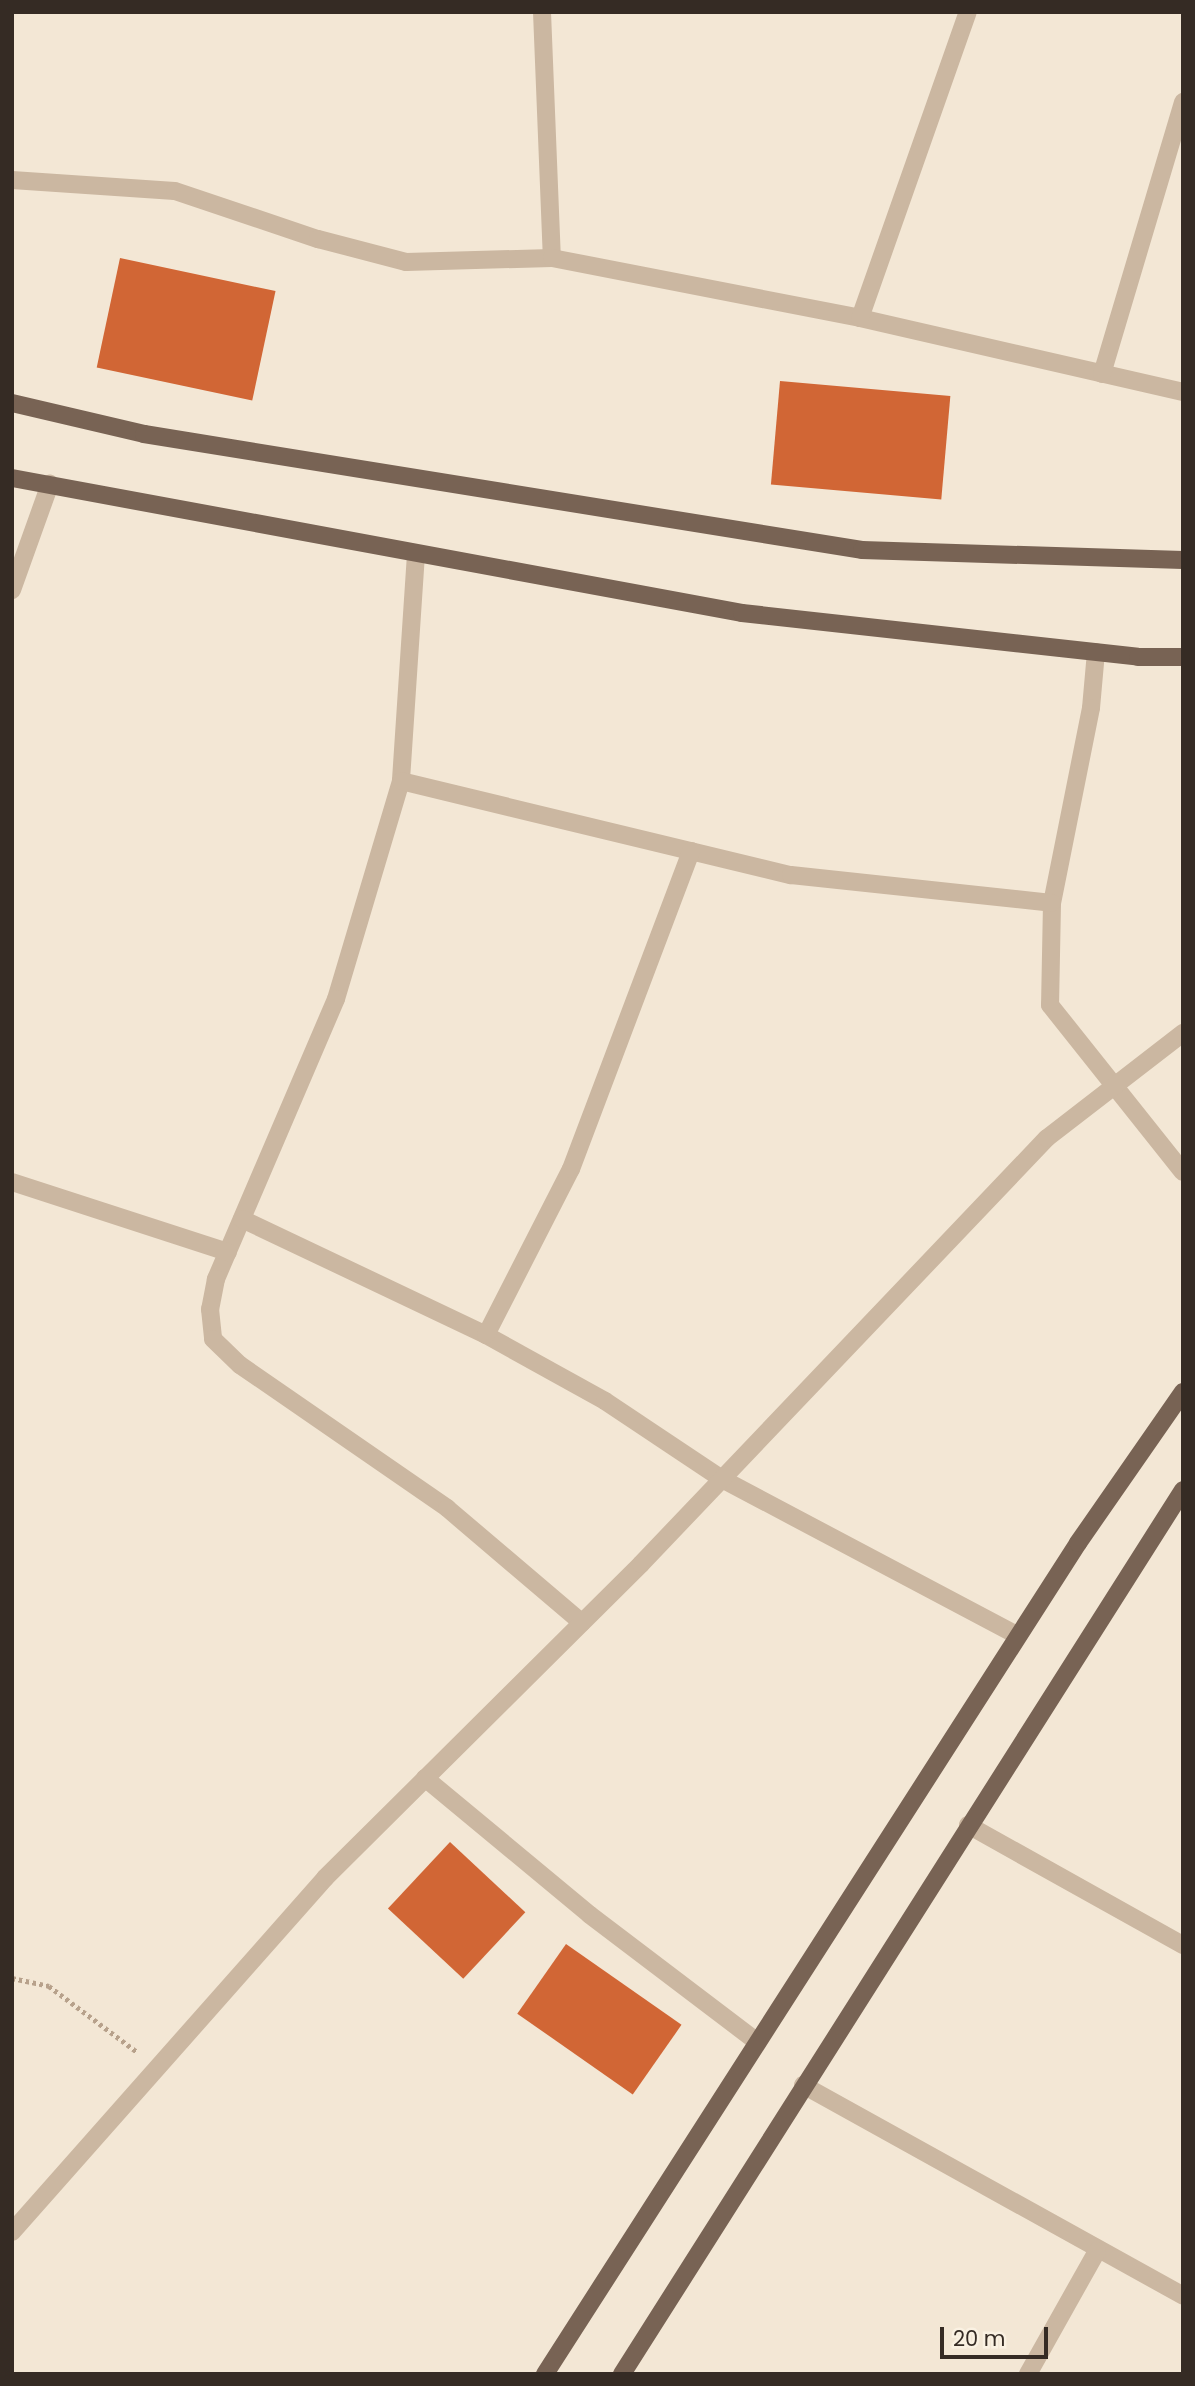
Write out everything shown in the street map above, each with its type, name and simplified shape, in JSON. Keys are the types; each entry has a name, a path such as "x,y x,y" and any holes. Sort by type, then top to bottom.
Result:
{"main road":[{"path":"12,403 144,434 862,550 1183,560"},
{"path":"12,478 742,613 1096,652 1183,657"},
{"path":"545,2374 1018,1636 1183,1392"},
{"path":"622,2374 968,1825 1182,1493"}],"street":[{"path":"542,12 552,258"},
{"path":"860,318 968,12"},
{"path":"1102,374 1183,102"},
{"path":"12,180 175,191 318,239 406,262 552,258 860,318 1183,392"},
{"path":"12,590 50,485"},
{"path":"416,554 401,781 336,999 228,1252 210,1309 213,1339 240,1365 447,1508 582,1623"},
{"path":"1096,652 1091,708 1052,903 1050,1005 1183,1172"},
{"path":"401,781 791,875 1052,903"},
{"path":"486,1335 571,1169 691,851"},
{"path":"12,2232 326,1878 582,1623 1048,1138 1183,1033"},
{"path":"12,1182 228,1252"},
{"path":"242,1219 486,1335 605,1401 722,1479 1018,1636"},
{"path":"425,1778 590,1915 756,2041"},
{"path":"968,1825 1183,1945"},
{"path":"803,2085 1097,2251 1183,2296"},
{"path":"1028,2374 1097,2251"}],"path":[{"path":"12,1978 49,1986 157,2068"}],"building":[{"path":"120,258 276,291 252,401 97,368"},
{"path":"780,381 950,396 941,500 771,485"},
{"path":"450,1842 525,1912 463,1979 388,1909"},
{"path":"566,1944 682,2025 633,2095 517,2014"}]}
